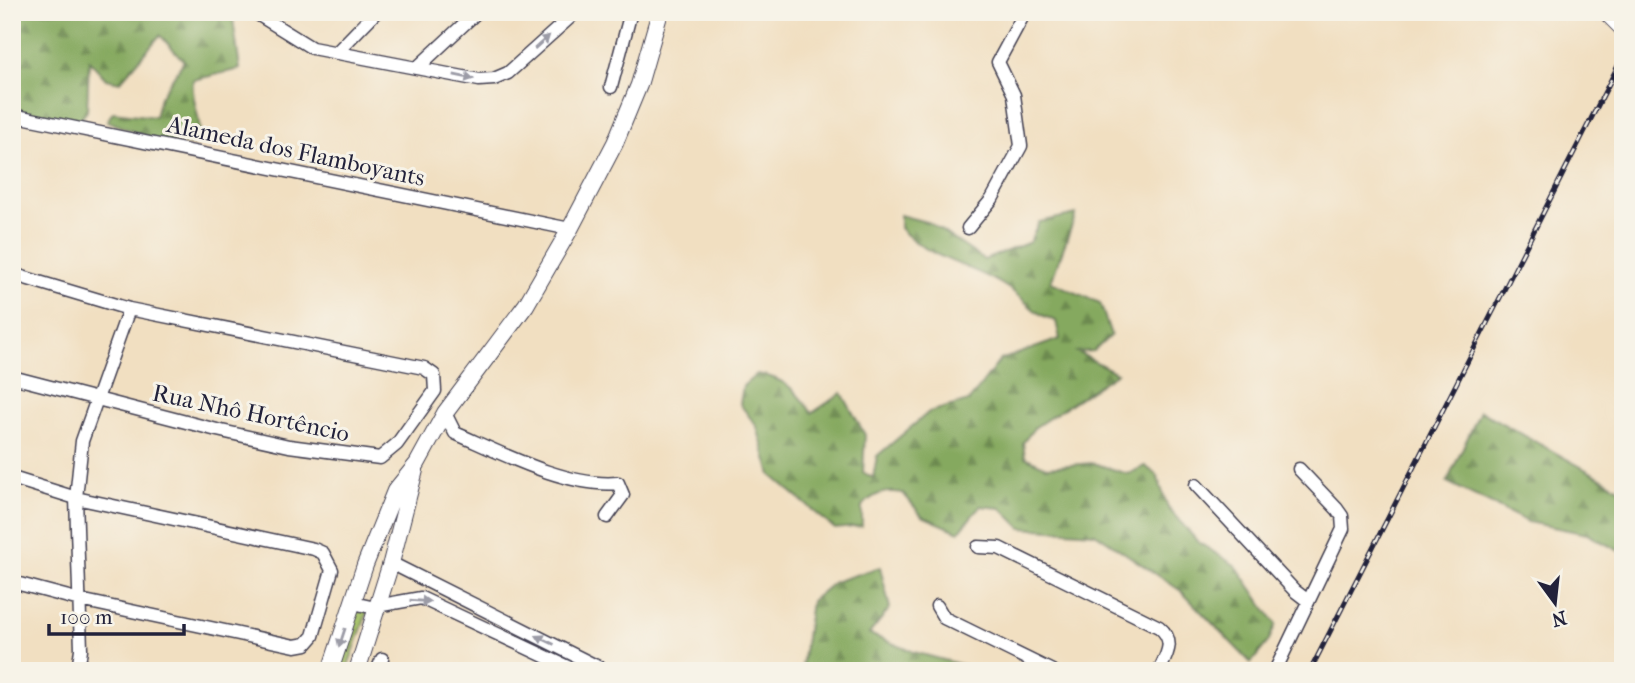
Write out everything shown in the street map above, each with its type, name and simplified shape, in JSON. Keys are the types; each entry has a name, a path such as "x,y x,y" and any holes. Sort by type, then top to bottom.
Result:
{"main road":[{"path":"357,671 391,563 396,533 417,464 445,412 526,305 570,229 625,120 639,85 660,12"},
{"path":"1606,12 1623,29"},
{"path":"1619,12 1623,17"},
{"path":"330,671 378,527 394,491 417,464"},
{"path":"378,527 396,533"}],"street":[{"path":"254,12 272,16 312,48 479,80 494,79 508,73 576,12"},
{"path":"335,53 376,12"},
{"path":"418,67 477,12"},
{"path":"611,87 631,12"},
{"path":"968,228 992,199 1021,146 1014,95 998,62 1025,12"},
{"name":"Alameda dos Flamboyants","path":"12,114 570,229"},
{"path":"12,274 129,309 82,441 76,498 80,600 78,671"},
{"name":"Rua Nhô Hortêncio","path":"12,377 96,401 289,446 380,458 397,444 436,391 434,375 416,366 129,309"},
{"path":"445,412 454,432 472,440 570,478 589,483 618,483 623,495 607,517"},
{"path":"1275,671 1343,529 1342,516 1337,509 1298,469"},
{"path":"12,478 76,498 314,550 323,553 332,570 317,627 310,641 303,645 282,646 12,582"},
{"path":"1196,485 1295,591 1308,601"},
{"path":"978,547 999,548 1159,627 1167,636 1170,648 1159,671"},
{"path":"391,563 606,671"},
{"path":"353,603 365,607 421,598 576,671"},
{"path":"937,606 944,618 1052,671"}],"green space":[{"path":"12,12 232,12 240,69 193,80 193,96 200,129 198,145 155,140 107,121 113,112 155,117 160,97 184,61 160,35 120,82 106,79 89,60 87,111 78,123 12,111"},
{"path":"1076,214 1051,282 1100,303 1111,335 1094,351 1077,352 1117,373 1034,428 1023,443 1025,457 1046,467 1093,463 1128,474 1145,466 1157,475 1168,508 1198,542 1236,566 1276,624 1268,642 1251,663 1181,591 1095,533 1021,528 1001,508 980,506 959,532 922,516 903,493 891,492 876,495 862,506 862,526 835,529 771,475 757,427 740,404 743,386 757,374 783,382 801,398 812,413 842,393 865,435 863,472 873,478 877,456 929,412 969,401 1000,360 1060,339 1056,321 1036,311 998,282 925,248 900,228 900,215 930,223 984,260 1030,242 1039,222"},
{"path":"1480,411 1623,490 1623,553 1587,534 1528,522 1447,482"},
{"path":"880,567 890,608 869,634 914,652 985,671 806,671 802,667 811,601 834,582"},
{"path":"357,606 367,612 346,671 333,671"}],"railway":[{"path":"1310,671 1623,56"}]}
